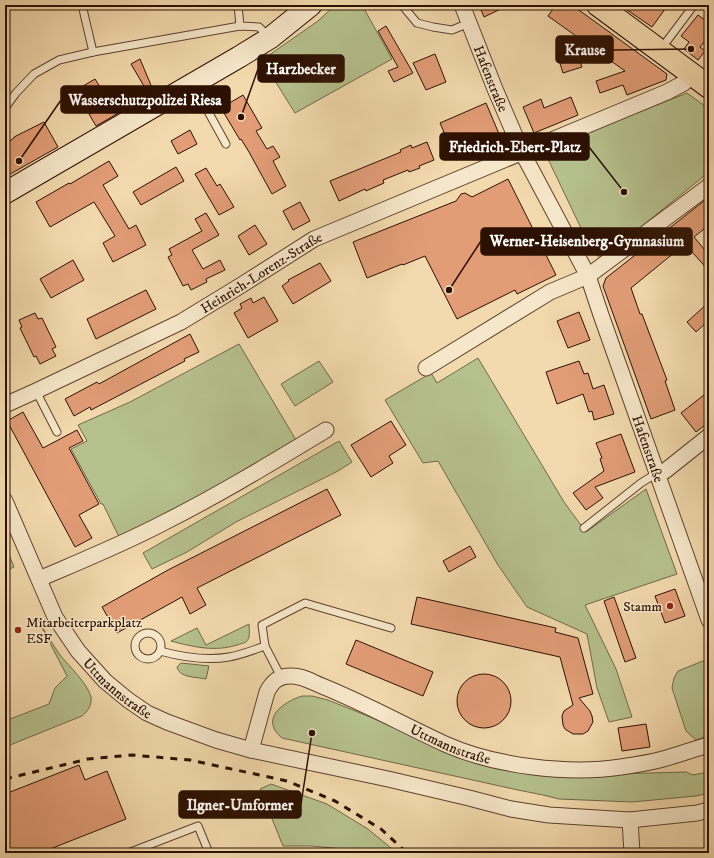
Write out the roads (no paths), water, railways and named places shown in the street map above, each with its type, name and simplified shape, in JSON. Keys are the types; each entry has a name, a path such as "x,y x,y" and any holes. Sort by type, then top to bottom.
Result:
{"main road":[{"path":"5,193 270,38 311,5"},
{"path":"598,5 701,81"}],"street":[{"name":"Hafenstraße","path":"462,5 522,152 588,276 709,620"},
{"name":"Heinrich-Lorenz-Straße","path":"5,404 36,392 181,322 314,239 667,92 684,83 701,81"},
{"path":"426,368 550,292 588,276 709,186"},
{"path":"39,579 116,547 165,523 211,498 326,430"},
{"path":"657,474 665,471 709,436"},
{"name":"Uttmannstraße","path":"5,502 55,617 78,651 105,681 128,700 147,713 167,722 216,740 251,750 388,779 511,809 549,815 630,820 698,813 709,810"},
{"path":"251,750 267,692 271,685 281,677"},
{"name":"Uttmannstraße","path":"281,677 300,677 447,744 490,759 522,765 556,769 620,767 662,759 709,745"},
{"path":"630,820 632,853"}],"lane":[{"path":"82,5 93,52"},
{"path":"238,5 240,26"},
{"path":"402,5 418,22 433,27 452,30 469,23"},
{"path":"660,50 694,5"},
{"path":"5,108 16,93 34,74 59,60 93,52 240,26 259,27 270,38"},
{"path":"193,84 226,144"},
{"path":"5,99 16,93"},
{"path":"36,392 57,432"},
{"path":"584,528 641,483 657,474"},
{"path":"281,677 265,646 262,625 305,603 391,628"},
{"path":"160,651 195,658 221,658 242,654 265,646"},
{"path":"128,853 198,826 209,853"}],"railway":[{"path":"5,779 88,759 132,755 190,760 287,781 335,801 381,829 407,853"}],"place":[{"name":"Krause","path":"691,49"},
{"name":"Harzbecker","path":"241,117"},
{"name":"Wasserschutzpolizei Riesa","path":"19,161"},
{"name":"Friedrich-Ebert-Platz","path":"624,192"},
{"name":"Werner-Heisenberg-Gymnasium","path":"449,290"},
{"name":"Stamm","path":"670,606"},
{"name":"Mitarbeiterparkplatz ESF","path":"18,630"},
{"name":"Ilgner-Umformer","path":"312,733"}]}
